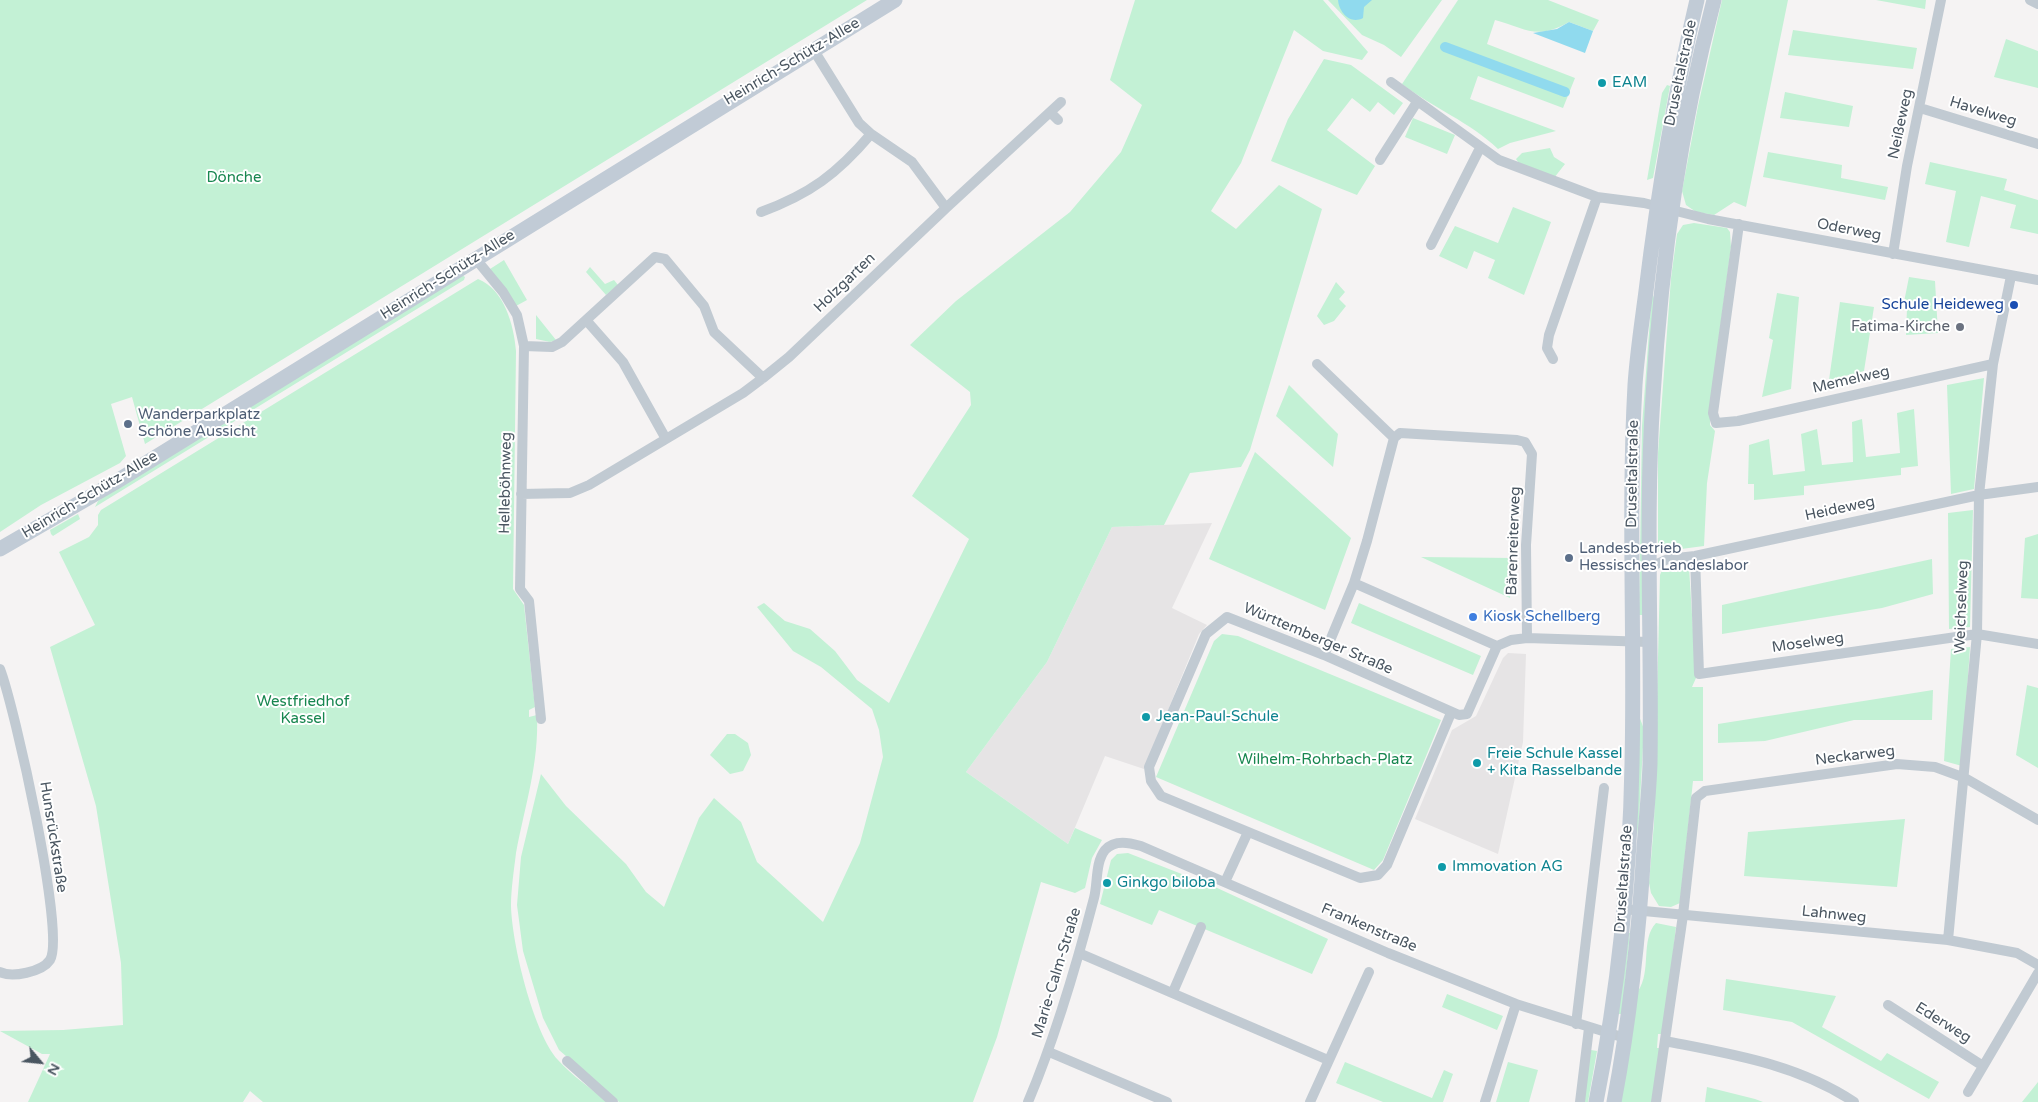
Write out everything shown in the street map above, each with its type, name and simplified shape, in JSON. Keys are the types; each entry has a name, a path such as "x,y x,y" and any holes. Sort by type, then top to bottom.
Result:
{"main road":[{"name":"Heinrich-Schütz-Allee","path":"0,549 107,487 812,49 895,0"},
{"name":"Druseltalstraße","path":"1596,1102 1608,1034 1623,909 1632,766 1631,545 1635,382 1656,206 1676,92 1697,0"},
{"name":"Druseltalstraße","path":"1614,1102 1625,1038 1640,910 1650,766 1649,642 1653,396 1672,210 1692,95 1714,0"}],"street":[{"name":"Neißeweg","path":"1893,254 1907,166 1941,0"},
{"path":"2030,0 2038,4"},
{"path":"812,49 859,123 871,134 912,162 946,208"},
{"name":"Oderweg","path":"1391,82 1499,160 1597,197 1656,206 1738,224 2038,280"},
{"name":"Holzgarten","path":"521,494 570,493 589,485 743,393 789,357 1060,102"},
{"path":"1380,160 1417,102"},
{"name":"Havelweg","path":"1920,108 2038,144"},
{"path":"1050,112 1058,120"},
{"path":"761,212 793,200 822,183 871,134"},
{"path":"1431,245 1480,148"},
{"path":"1553,359 1547,348 1548,335 1597,197"},
{"name":"Memelweg","path":"1738,224 1714,413 1716,423 1738,421 1993,364"},
{"name":"Helleböhnweg","path":"475,258 503,292 516,315 524,346 520,589 529,601 542,719"},
{"path":"524,346 552,347 562,342 655,258 665,259 704,306 714,332 763,378"},
{"name":"Weichselweg","path":"1948,940 1965,778 1977,634 1979,495 1993,364 2011,276"},
{"path":"586,320 623,362 666,439"},
{"path":"1317,364 1394,438 1354,583 1324,655"},
{"name":"Bärenreiterweg","path":"1394,438 1400,433 1517,440 1529,446 1532,454 1526,545 1527,638"},
{"name":"Heideweg","path":"1650,567 1668,559 1695,556 1979,495 2038,488"},
{"name":"Moselweg","path":"1695,556 1699,674 1977,634 2038,644"},
{"path":"1354,583 1497,646"},
{"name":"Württemberger Straße","path":"1248,832 1161,796 1151,781 1149,767 1206,634 1227,617 1324,655 1451,712"},
{"path":"1225,882 1248,832 1360,878 1378,875 1387,864 1451,712 1459,715 1468,714 1497,646 1511,640 1527,638 1649,642"},
{"name":"Hunsrückstraße","path":"0,669 29,781 46,881 53,944 50,960 42,966 24,973 0,972"},
{"name":"Neckarweg","path":"1683,915 1696,798 1705,792 1897,764 1935,768 1965,778 2038,820"},
{"name":"Druseltalstraße","path":"1576,1024 1604,788"},
{"name":"Frankenstraße","path":"1105,850 1114,844 1128,842 1388,953 1516,1004 1625,1038"},
{"name":"Marie-Calm-Straße","path":"1028,1102 1049,1052 1079,954 1095,894 1098,866 1105,850"},
{"name":"Lahnweg","path":"1623,909 1948,940 2017,953 2038,965"},
{"path":"1656,1102 1683,915"},
{"path":"1173,992 1201,927"},
{"path":"1079,954 1173,992 1328,1060"},
{"path":"1310,1102 1369,972"},
{"path":"1968,1092 2038,973"},
{"path":"1485,1102 1516,1004"},
{"name":"Ederweg","path":"1888,1005 1983,1066"},
{"path":"1580,1102 1589,1028"},
{"path":"1665,1041 1762,1060 1806,1076 1854,1102"},
{"path":"1049,1052 1166,1102"},
{"path":"566,1061 613,1102"}],"shaded area":[{"path":"1212,523 1172,608 1207,625 1199,634 1144,769 1105,756 1068,844 966,772 1047,662 1112,527"},
{"path":"1508,653 1526,654 1523,742 1498,854 1415,819 1452,730 1476,716 1503,658"}],"green space":[{"name":"Dönche","path":"0,0 867,0 145,444 132,397 111,404 126,456 120,463 41,505 0,532"},
{"path":"1135,0 1323,0 1368,52 1362,60 1323,51 1294,30 1241,163 1211,211 1236,229 1279,185 1322,209 1250,450 1241,467 1190,473 1164,525 1112,527 1047,662 966,772 1068,844 1075,828 1102,840 1092,858 1085,888 1075,893 1041,882 997,1037 973,1102 619,1102 559,1050 543,1018 523,951 517,905 521,857 541,774 566,806 626,864 646,892 664,907 699,818 714,798 741,822 757,862 823,922 860,843 883,757 879,730 872,709 821,667 793,651 757,607 764,603 785,621 810,629 835,651 857,680 889,703 969,539 912,496 971,405 970,392 910,345 956,301 1070,212 1121,152 1142,105 1110,80"},
{"path":"1328,0 1442,0 1401,57 1384,45 1362,35"},
{"path":"1458,0 1548,0 1599,20 1593,31 1569,22 1558,28 1539,32 1495,20 1487,44 1575,78 1563,108 1478,76 1470,99 1556,131 1510,143 1498,149 1476,131 1402,84"},
{"path":"1722,0 1788,0 1746,207 1734,202 1714,215 1696,212 1686,205 1682,191 1698,106"},
{"path":"1876,0 1926,0 1925,9"},
{"path":"1793,30 1917,48 1913,69 1788,55"},
{"path":"2006,39 2038,51 2038,88 1994,77"},
{"path":"1324,59 1351,65 1403,103 1394,115 1378,102 1370,112 1352,98 1327,130 1375,166 1357,195 1271,161 1288,119"},
{"path":"1667,85 1670,86 1653,178 1647,180 1662,93"},
{"path":"1785,92 1853,106 1849,127 1780,118"},
{"path":"1413,118 1455,135 1447,154 1405,137"},
{"path":"1550,148 1554,157 1565,164 1554,178 1520,165 1516,159 1522,153"},
{"path":"1768,152 1842,165 1841,178 1888,187 1885,200 1763,177"},
{"path":"1930,162 2007,179 2004,190 2038,200 2038,234 2010,228 2016,205 1981,196 1969,247 1946,242 1956,191 1925,184"},
{"path":"1513,207 1551,222 1524,295 1488,278 1495,260 1474,251 1467,269 1439,256 1455,226 1498,243"},
{"path":"1694,223 1727,228 1730,232 1731,247 1710,405 1710,425 1715,431 1707,483 1704,546 1658,552 1658,453 1671,278 1677,234 1683,225"},
{"path":"504,260 527,300 516,306 490,269"},
{"path":"590,267 605,284 614,280 618,285 606,295 586,272"},
{"path":"462,275 465,277 464,280 95,507 98,501 146,469"},
{"path":"1909,277 1935,281 1938,333 1906,335 1907,308 1903,307"},
{"name":"Westfriedhof Kassel","path":"478,279 487,284 501,299 510,319 515,341 513,589 524,605 535,707 529,710 529,717 537,715 534,768 516,853 512,886 511,906 515,942 532,1009 549,1047 563,1066 607,1102 263,1102 250,1091 243,1102 28,1102 50,1054 42,1054 0,1031 63,1030 123,1025 121,963 96,806 50,647 95,625 59,552 89,537 98,525 98,515 101,510"},
{"path":"1336,282 1345,292 1339,299 1346,306 1334,321 1324,325 1317,316"},
{"path":"1652,292 1655,301 1643,615 1639,615 1642,426"},
{"path":"1777,293 1799,297 1791,389 1762,397 1773,340 1769,338"},
{"path":"1840,302 1874,307 1864,371 1829,380"},
{"path":"536,315 556,340 550,342 536,339"},
{"path":"1984,378 1974,489 1951,494 1947,385"},
{"path":"1289,385 1338,434 1333,467 1276,416"},
{"path":"1914,409 1918,466 1901,468 1901,475 1804,486 1804,495 1754,500 1754,484 1748,484 1749,445 1769,439 1773,475 1805,471 1801,434 1817,429 1822,465 1853,462 1852,422 1862,419 1866,457 1900,453 1897,413"},
{"path":"1255,452 1351,538 1325,610 1209,559"},
{"path":"1973,510 1970,627 1949,629 1948,513"},
{"path":"78,514 80,519 53,536 51,534 50,530"},
{"path":"2038,534 2038,599 2021,598 2025,538"},
{"path":"1421,557 1513,558 1510,598"},
{"path":"1932,559 1933,594 1882,608 1722,634 1722,605"},
{"path":"1689,567 1696,678 1692,687 1703,687 1703,781 1693,781 1680,903 1671,907 1659,906 1651,893 1649,883 1654,823 1660,575 1662,570"},
{"path":"1359,603 1481,656 1473,675 1351,623"},
{"name":"Wilhelm-Rohrbach-Platz","path":"1222,634 1238,636 1441,720 1383,860 1374,870 1156,777 1214,641"},
{"path":"1970,647 1962,766 1944,761 1951,649"},
{"path":"2027,685 2038,688 2038,768 2016,755"},
{"path":"1933,690 1932,720 1854,720 1765,741 1718,743 1718,724"},
{"path":"1639,716 1644,729 1638,836 1636,820"},
{"path":"727,734 735,734 748,743 751,755 743,771 730,774 710,755"},
{"path":"1905,819 1897,887 1744,876 1748,832"},
{"path":"1128,853 1215,887 1328,939 1312,974 1159,910 1152,925 1100,904 1111,860 1117,854"},
{"path":"1656,923 1676,927 1664,1034 1658,1034 1657,1048 1662,1048 1652,1102 1619,1102 1638,991 1644,974 1648,938"},
{"path":"1629,933 1622,1014 1617,1014"},
{"path":"1726,979 1836,996 1822,1027 1881,1061 1887,1053 1939,1082 1929,1099 1792,1022 1723,1010"},
{"path":"1447,994 1503,1016 1497,1030 1442,1007"},
{"path":"1591,1050 1597,1051 1588,1102 1583,1102"},
{"path":"1345,1062 1432,1098 1444,1070 1453,1074 1443,1102 1383,1102 1336,1083"},
{"path":"1508,1062 1538,1070 1529,1102 1496,1102"},
{"path":"2038,1082 2038,1102 2022,1102"},
{"path":"1707,1087 1755,1099 1763,1102 1705,1102"}],"water":[{"path":"1338,0 1372,0 1364,7 1363,18 1354,20 1343,13"},
{"path":"1569,22 1593,31 1585,53 1533,33 1557,29"}],"waterway":[{"path":"1445,47 1565,92"}],"place":[{"name":"EAM","path":"1602,83"},
{"name":"Schule Heideweg","path":"2014,305"},
{"name":"Fatima-Kirche","path":"1960,327"},
{"name":"Wanderparkplatz Schöne Aussicht","path":"128,424"},
{"name":"Landesbetrieb Hessisches Landeslabor","path":"1569,558"},
{"name":"Kiosk Schellberg","path":"1473,617"},
{"name":"Jean-Paul-Schule","path":"1146,717"},
{"name":"Freie Schule Kassel + Kita Rasselbande","path":"1477,763"},
{"name":"Immovation AG","path":"1442,867"},
{"name":"Ginkgo biloba","path":"1107,883"}]}
